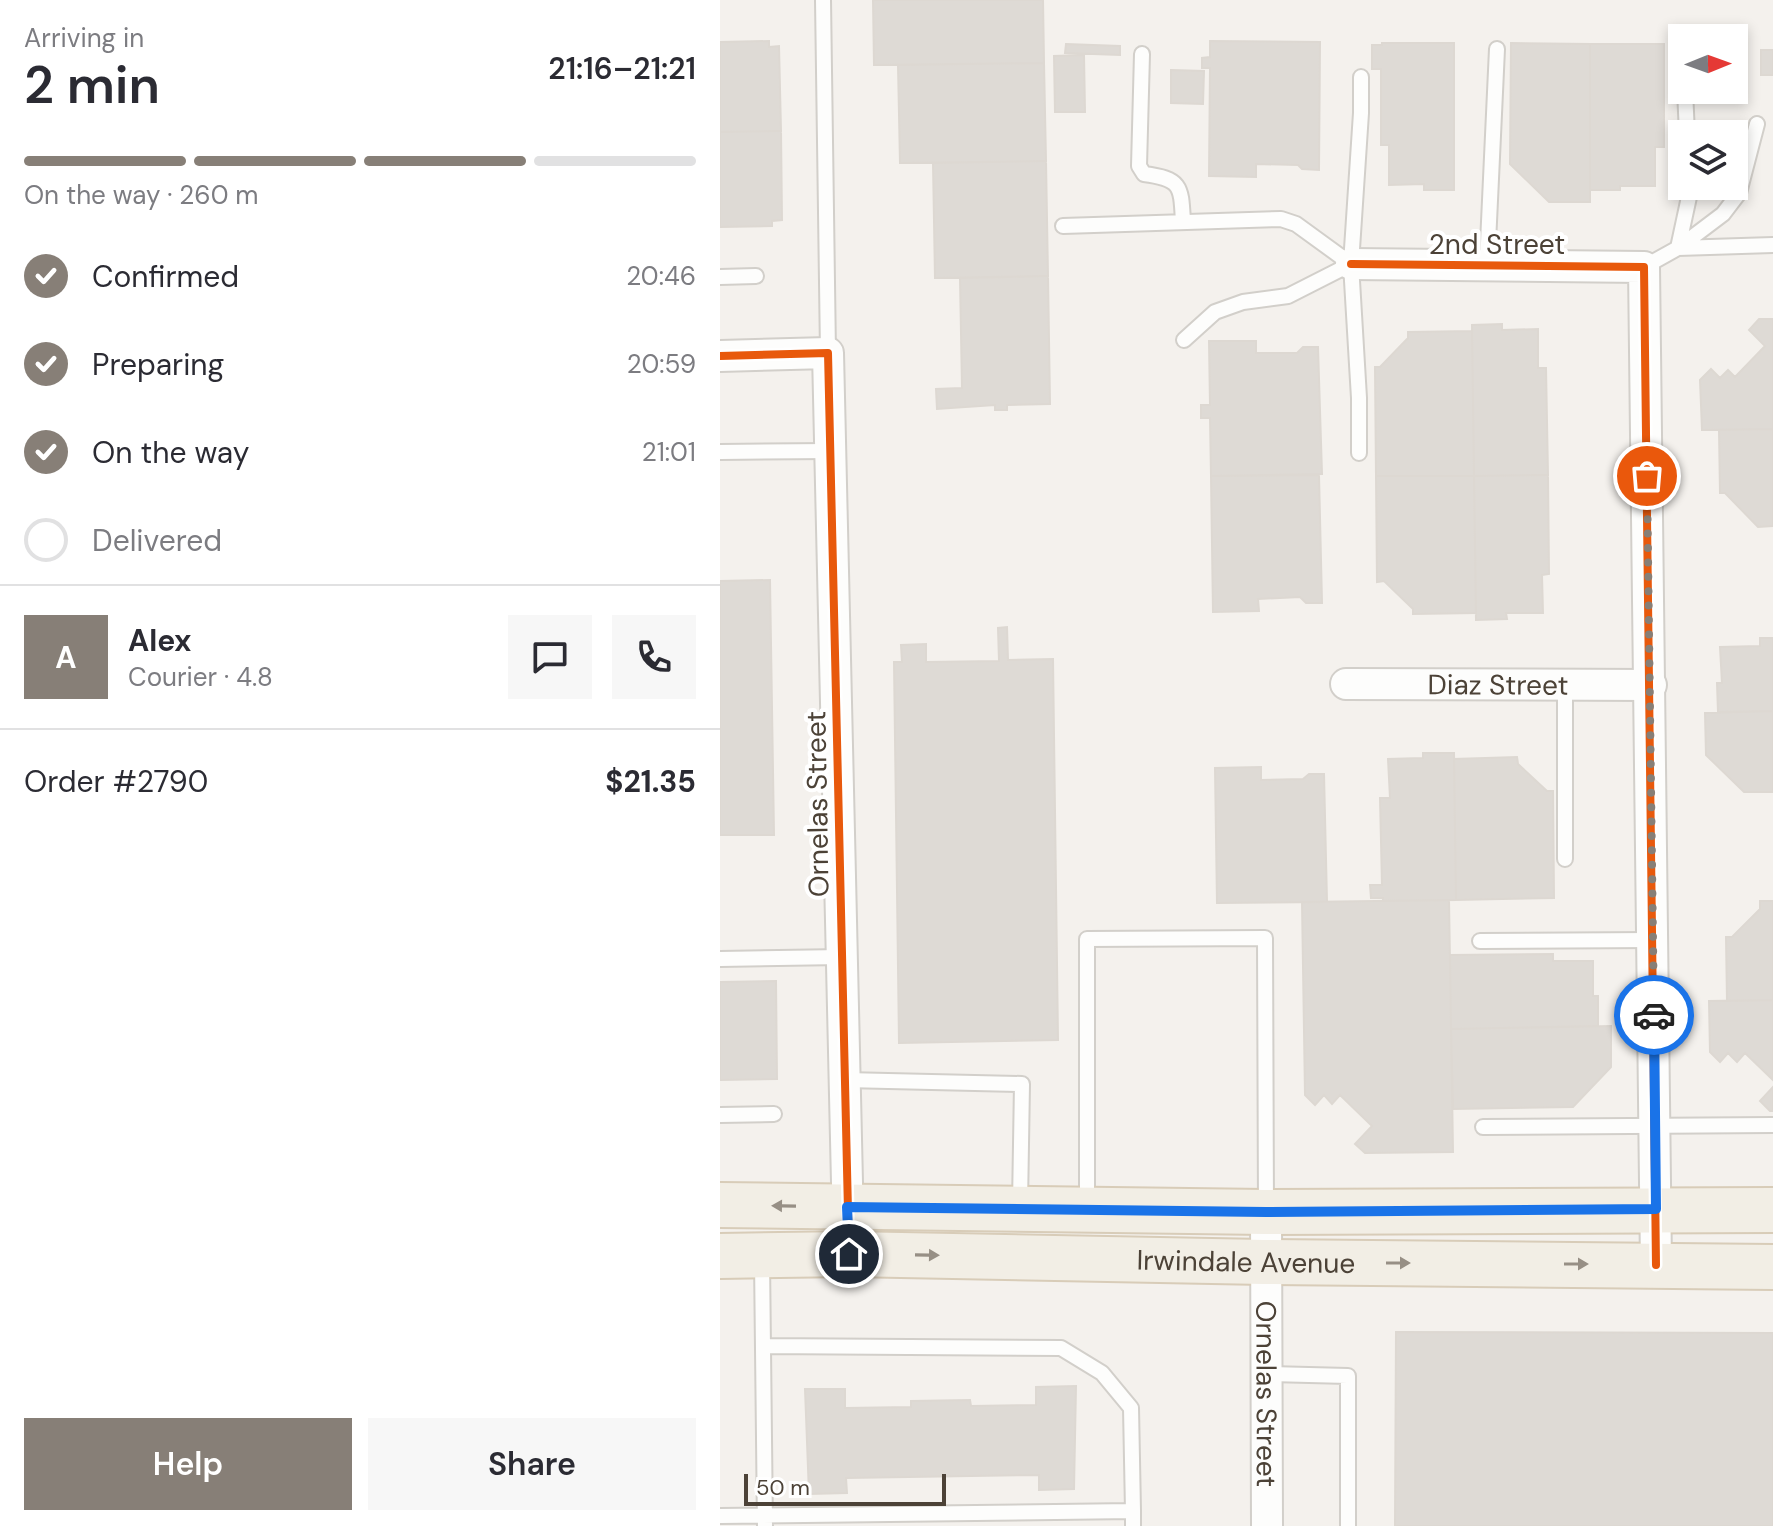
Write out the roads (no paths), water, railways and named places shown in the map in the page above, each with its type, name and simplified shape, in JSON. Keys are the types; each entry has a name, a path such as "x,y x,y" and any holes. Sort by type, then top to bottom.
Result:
{"main road":[{"name":"Irwindale Avenue","path":"720,1205 1266,1212 1773,1210"},
{"name":"Irwindale Avenue","path":"741,1256 849,1254 1773,1267"}],"street":[{"name":"2nd Street","path":"1351,264 1644,267"},
{"path":"1644,267 1656,1265"},
{"path":"720,356 828,353"},
{"name":"Ornelas Street","path":"828,353 849,1254"},
{"name":"Diaz Street","path":"1346,684 1651,685"},
{"name":"Ornelas Street","path":"1266,1212 1267,1526"}],"lane":[{"path":"823,0 828,353"},
{"path":"1487,265 1497,49"},
{"path":"1142,54 1139,166 1144,174 1176,182 1181,193 1183,222"},
{"path":"1359,453 1351,264 1361,77"},
{"path":"1644,267 1678,248 1723,214 1739,193 1757,124"},
{"path":"1678,248 1688,200"},
{"path":"1063,226 1281,219 1296,224 1351,264"},
{"path":"1678,248 1773,245"},
{"path":"1184,340 1215,312 1243,302 1288,296 1351,264"},
{"path":"720,277 756,276"},
{"path":"720,452 831,451"},
{"path":"1565,685 1565,859"},
{"path":"1087,1209 1087,939 1265,938 1266,1212"},
{"path":"1480,941 1653,940"},
{"path":"720,959 842,957"},
{"path":"845,1080 1022,1084 1020,1209"},
{"path":"720,1115 774,1114"},
{"path":"1483,1127 1773,1125"},
{"path":"741,1256 763,1346 765,1520"},
{"path":"720,1516 765,1520 1133,1519 1131,1408 1102,1373 1061,1348 763,1346"},
{"path":"1265,1374 1348,1376 1348,1526"}]}
